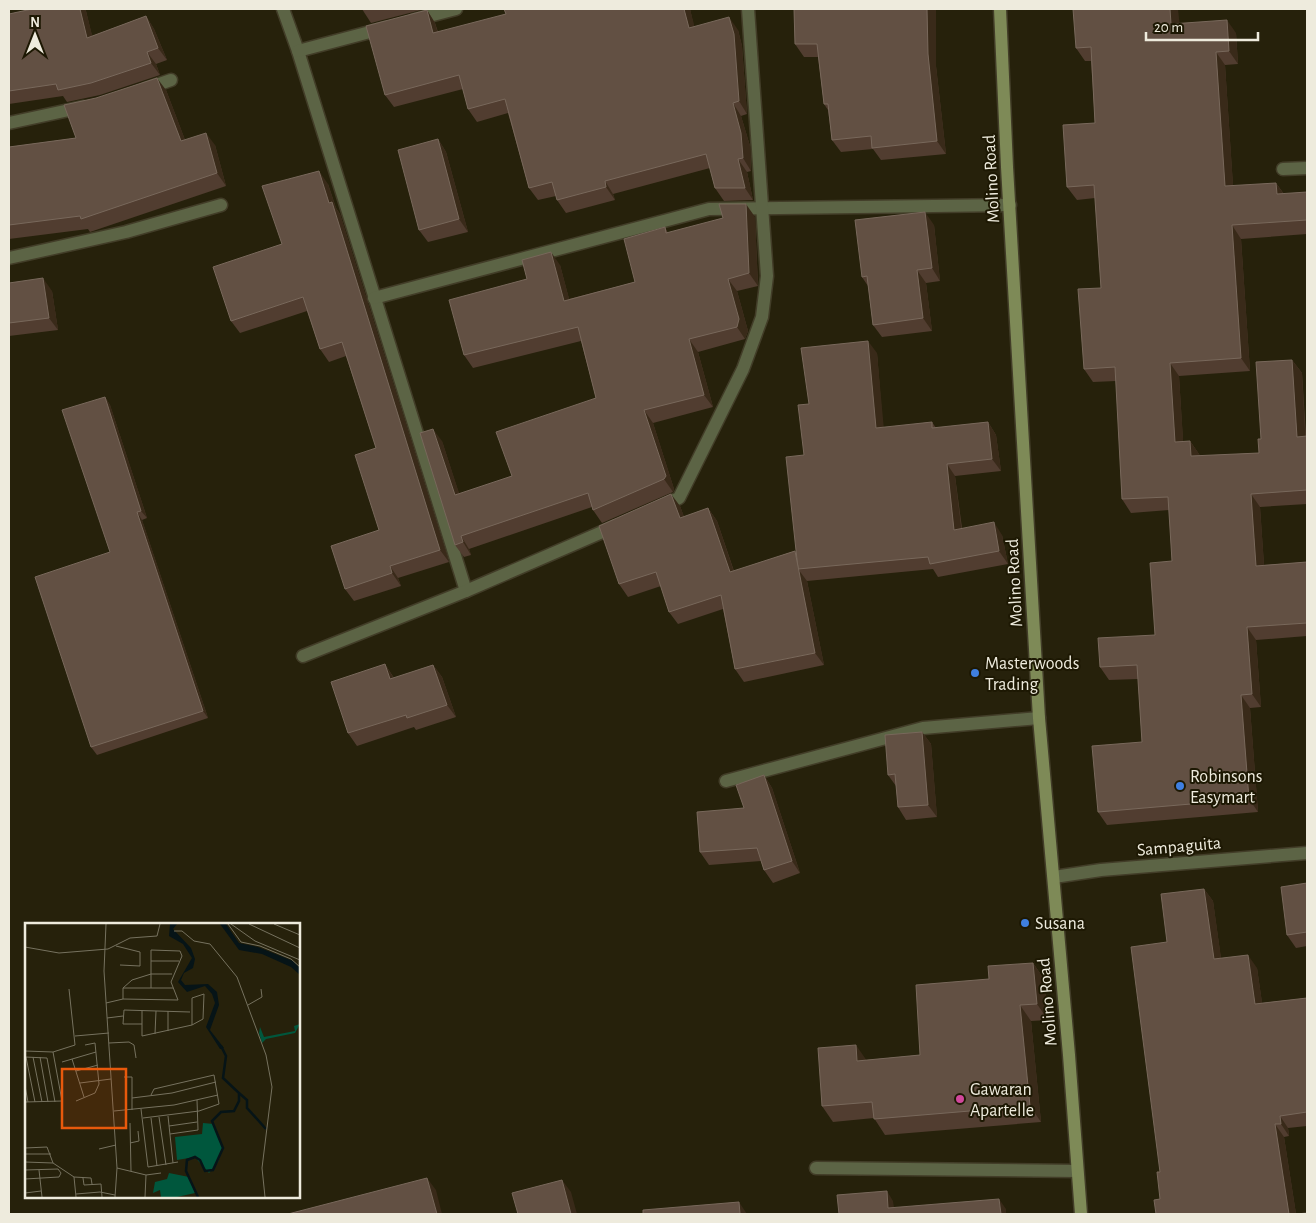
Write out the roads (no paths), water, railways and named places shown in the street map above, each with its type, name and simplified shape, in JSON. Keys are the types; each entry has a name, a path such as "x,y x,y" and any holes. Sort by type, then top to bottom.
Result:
{"main road":[{"name":"Molino Road","path":"1000,9 1039,718 1054,877 1076,1171 1081,1214"}],"street":[{"path":"283,9 298,51 466,591"},
{"path":"298,51 456,9"},
{"path":"644,514 679,498 743,369 762,317 767,276 748,9"},
{"path":"137,92 172,80"},
{"path":"9,123 93,105"},
{"path":"1283,169 1307,168"},
{"path":"9,258 126,232 221,205"},
{"path":"374,298 708,209 1010,205"},
{"path":"303,656 466,591 626,522"},
{"path":"726,781 923,728 1039,718"},
{"name":"Sampaguita","path":"1054,877 1101,870 1307,853"},
{"path":"816,1168 1076,1171"}],"place":[{"name":"Masterwoods Trading","path":"975,673"},
{"name":"Robinsons Easymart","path":"1180,786"},
{"name":"Susana","path":"1025,923"},
{"name":"Gawaran Apartelle","path":"960,1099"}]}
